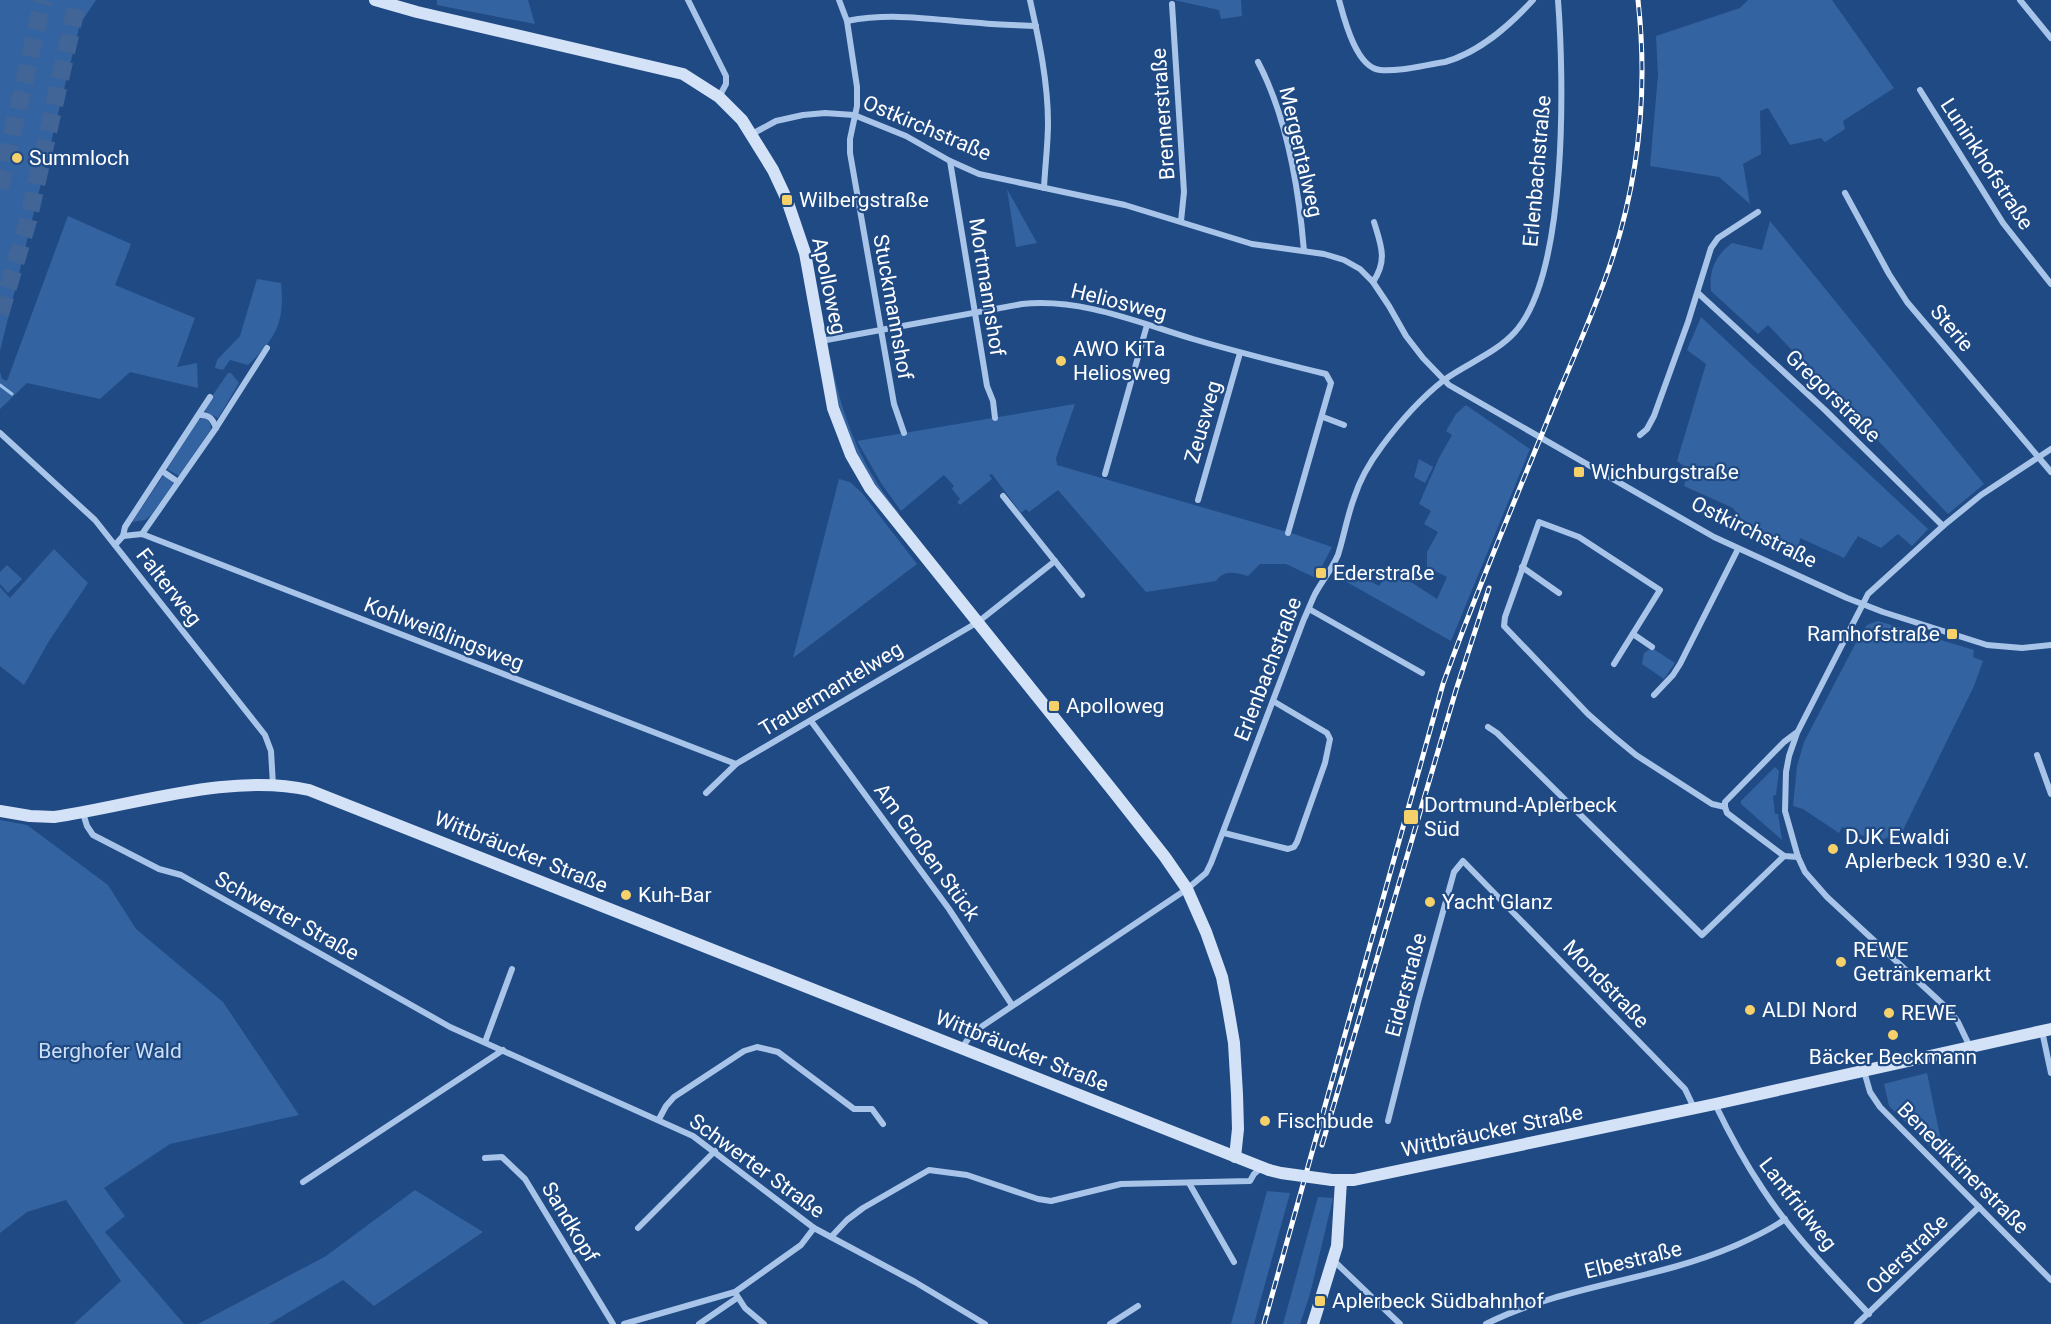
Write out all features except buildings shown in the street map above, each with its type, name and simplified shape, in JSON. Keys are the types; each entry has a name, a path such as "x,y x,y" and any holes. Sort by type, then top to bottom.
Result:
{"main road":[{"path":"375,0 417,12 683,74 719,96 752,134"},
{"name":"Apolloweg","path":"752,134 773,170 793,216 805,253 833,408 852,455 870,488 1133,816 1187,889 1222,977 1228,1008 1234,1043 1237,1094 1238,1129 1235,1157"},
{"name":"Wittbräucker Straße","path":"0,811 54,817 203,790 273,785 309,790 1265,1169 1337,1180 1715,1104 2046,1030"},
{"path":"1313,1324 1340,1233 1337,1180"}],"street":[{"path":"688,0 726,76 726,84 719,96"},
{"path":"839,0 847,21 857,87 857,106 854,115"},
{"path":"1030,0 1047,97 1048,123 1044,188"},
{"path":"1339,0 1359,54 1367,64 1379,70 1456,59 1497,33 1533,0"},
{"name":"Erlenbachstraße","path":"962,1048 972,1033 1187,889 1206,873 1224,833 1309,609 1336,558 1354,498 1371,462 1403,420 1443,381 1506,340 1515,332 1528,312 1541,280 1552,225 1558,171 1562,69 1558,0"},
{"path":"2020,0 2051,38"},
{"name":"Brennerstraße","path":"1172,4 1184,192 1181,221"},
{"path":"847,21 873,16 897,15 1036,26"},
{"name":"Mergentalweg","path":"1258,62 1270,85 1290,158 1304,251"},
{"name":"Luninkhofstraße","path":"1920,90 2003,223 2051,284"},
{"name":"Ostkirchstraße","path":"752,134 776,121 803,114 854,115 906,136 950,161 979,174 1119,203 1252,244 1324,254 1344,260 1360,268 1373,282 1406,336 1443,381 1738,549 1863,605 1987,645 2022,648 2051,645"},
{"name":"Stuckmannshof","path":"854,115 850,153 894,404 904,433"},
{"name":"Mortmannshof","path":"950,161 974,314 995,418"},
{"name":"Sterie","path":"1845,193 1889,274 1907,302 2051,472"},
{"path":"1640,435 1647,429 1654,416 1714,243 1758,212"},
{"path":"1373,282 1381,270 1382,260 1374,222"},
{"name":"Gregorstraße","path":"1698,293 1825,410 1942,526"},
{"name":"Heliosweg","path":"821,341 1038,303 1077,304 1240,353 1326,374 1331,383 1323,417 1288,533"},
{"path":"1105,474 1147,325"},
{"path":"123,536 142,534 216,428 267,348"},
{"name":"Zeusweg","path":"1198,500 1240,353"},
{"path":"115,545 123,536 125,527 210,397"},
{"path":"199,415 206,414 213,420 216,428"},
{"path":"1323,417 1344,425"},
{"name":"Falterweg","path":"0,433 95,520 265,735 271,751 273,785"},
{"path":"1971,1048 1949,1010 1805,872 1798,857 1785,812 1784,795 1789,756 1797,733 1868,594 1942,526 1990,488 2051,449"},
{"path":"162,471 178,482"},
{"path":"1003,496 1082,594"},
{"path":"1614,664 1660,590 1579,537 1539,522 1505,617 1504,626 1588,714 1628,749 1712,804 1725,807"},
{"name":"Kohlweißlingsweg","path":"142,534 736,765"},
{"path":"1654,695 1680,664 1738,549"},
{"name":"Trauermantelweg","path":"706,793 736,765 978,622 1054,561"},
{"path":"1522,567 1559,592"},
{"path":"1309,609 1422,673"},
{"path":"1634,634 1652,647"},
{"path":"1224,833 1288,849 1297,842 1325,763 1330,738 1327,733 1273,701"},
{"name":"Am Großen Stück","path":"811,721 949,909 1012,1005"},
{"path":"1488,727 1497,733 1702,935 1784,856"},
{"path":"1797,733 1784,742 1725,802 1725,807 1727,813 1784,856 1798,857"},
{"path":"2037,755 2051,794"},
{"name":"Schwerter Straße","path":"82,813 93,835 159,869 181,875 450,1027 693,1136 814,1228 915,1282 985,1324"},
{"name":"Mondstraße","path":"1463,861 1685,1089 1694,1108"},
{"name":"Eiderstraße","path":"1388,1121 1454,872 1463,861"},
{"path":"485,1042 512,969"},
{"path":"2046,1030 2051,1073"},
{"path":"659,1119 674,1097 744,1051 757,1047 778,1052 854,1109 872,1109 883,1124"},
{"path":"303,1182 503,1050"},
{"name":"Benediktinerstraße","path":"1864,1071 1870,1092 1880,1107 2051,1280"},
{"name":"Lantfridweg","path":"1715,1104 1743,1158 1785,1219 1869,1314"},
{"path":"638,1228 715,1151"},
{"name":"Sandkopf","path":"485,1158 502,1157 525,1179 613,1324"},
{"path":"831,1237 847,1220 863,1208 929,1170 967,1175 1038,1199 1051,1201 1121,1184 1250,1181 1254,1174 1265,1169"},
{"path":"1189,1183 1234,1262"},
{"name":"Oderstraße","path":"1857,1324 1979,1207"},
{"name":"Elbestraße","path":"1486,1324 1525,1306 1673,1269 1700,1260 1755,1236 1785,1219"},
{"path":"699,1324 801,1245 814,1228"},
{"path":"1333,1260 1400,1324"},
{"path":"624,1324 736,1295"},
{"path":"736,1295 745,1308 764,1324"},
{"path":"1110,1324 1138,1306"}],"green space":[{"path":"0,0 96,0 80,24 0,351"},
{"path":"437,0 528,0 535,24 437,5"},
{"path":"1174,0 1241,0 1242,16 1221,19 1219,10"},
{"path":"1748,0 1832,0 1894,88 1843,121 1845,129 1825,142 1821,138 1790,145 1768,108 1760,111 1761,154 1743,164 1750,204 1719,177 1650,166 1658,75 1656,36 1740,8"},
{"path":"1007,189 1037,243 1016,247"},
{"path":"68,216 131,244 115,285 195,318 177,367 197,363 198,388 130,372 100,399 27,383 0,409 0,372 2,379 7,381"},
{"path":"1770,221 1984,484 1948,514 1768,325 1758,334 1711,291 1712,270 1721,253 1732,243 1762,250"},
{"path":"257,279 281,283 280,319 272,338 248,365 230,360 223,370 215,368 217,360 240,336"},
{"path":"1701,317 1928,529 1912,546 1898,534 1881,548 1858,536 1844,558 1800,538 1798,550 1753,535 1733,508 1684,486 1688,469 1677,461 1706,364 1687,350"},
{"path":"830,356 840,400 854,439 873,477 899,513 896,514 882,495 852,440 838,401 828,357"},
{"path":"228,373 231,373 239,383 218,418 206,412 204,408"},
{"path":"1075,404 1056,458 1057,465 1332,547 1316,578 1286,564 1260,564 1248,576 1227,573 1216,581 1146,592 1058,490 1029,512 1026,509 1021,513 992,474 989,475 992,479 960,505 957,502 960,499 952,489 954,486 944,475 901,511 881,483 857,441"},
{"path":"1466,405 1530,449 1451,641 1338,577 1346,568 1379,586 1391,569 1437,599 1447,577 1427,567 1427,552 1438,532 1424,524 1431,511 1419,504 1439,458 1452,435 1446,431 1456,414"},
{"path":"204,417 210,422 211,429 179,476 167,469 198,420"},
{"path":"1419,459 1433,467 1425,483 1414,477"},
{"path":"163,476 170,477 173,484 151,515 145,520 132,522"},
{"path":"839,479 850,482 862,493 917,564 793,658"},
{"path":"54,549 88,583 49,641 24,685 0,666 0,587 10,598"},
{"path":"7,565 22,579 8,593 0,584 0,572"},
{"path":"1878,621 1974,650 1973,657 1983,661 1974,686 1903,830 1882,840 1866,837 1842,827 1839,833 1803,809 1793,806 1797,766 1804,742 1861,633 1867,625"},
{"path":"1652,648 1675,663 1664,679 1642,664 1644,653"},
{"path":"1775,767 1779,771 1776,795 1773,796 1782,840 1741,804 1741,801"},
{"name":"Berghofer Wald","path":"0,820 27,825 108,885 136,929 223,1002 299,1115 170,1144 104,1188 125,1216 105,1232 184,1324 74,1324 121,1281 66,1200 27,1212 0,1233"},
{"path":"1927,1073 1940,1136 1967,1160 1955,1171 1889,1106 1884,1084"},
{"path":"415,1190 483,1232 374,1306 343,1280 269,1324 198,1324 326,1256"},
{"path":"1267,1191 1290,1193 1254,1324 1231,1324"},
{"path":"1318,1197 1333,1198 1310,1294 1300,1324 1283,1324"}],"waterway":[{"path":"0,303 0,311"},
{"path":"0,385 12,394"}],"tunnel":[{"path":"0,188 43,0"},
{"path":"0,314 28,221 78,0"}],"railway":[{"path":"1264,1324 1443,684 1483,578 1596,302 1619,235 1628,202 1639,136 1642,68 1638,0"},
{"path":"1322,1145 1456,690 1489,588"}],"place":[{"name":"Summloch","path":"17,158"},
{"name":"Wilbergstraße","path":"787,200"},
{"name":"AWO KiTa Heliosweg","path":"1061,361"},
{"name":"Wichburgstraße","path":"1579,472"},
{"name":"Ederstraße","path":"1321,573"},
{"name":"Ramhofstraße","path":"1952,634"},
{"name":"Apolloweg","path":"1054,706"},
{"name":"Dortmund-Aplerbeck Süd","path":"1411,817"},
{"name":"DJK Ewaldi Aplerbeck 1930 e.V.","path":"1833,849"},
{"name":"Kuh-Bar","path":"626,895"},
{"name":"Yacht Glanz","path":"1430,902"},
{"name":"REWE Getränkemarkt","path":"1841,962"},
{"name":"ALDI Nord","path":"1750,1010"},
{"name":"REWE","path":"1889,1013"},
{"name":"Bäcker Beckmann","path":"1893,1035"},
{"name":"Fischbude","path":"1265,1121"},
{"name":"Aplerbeck Südbahnhof","path":"1320,1301"}]}
